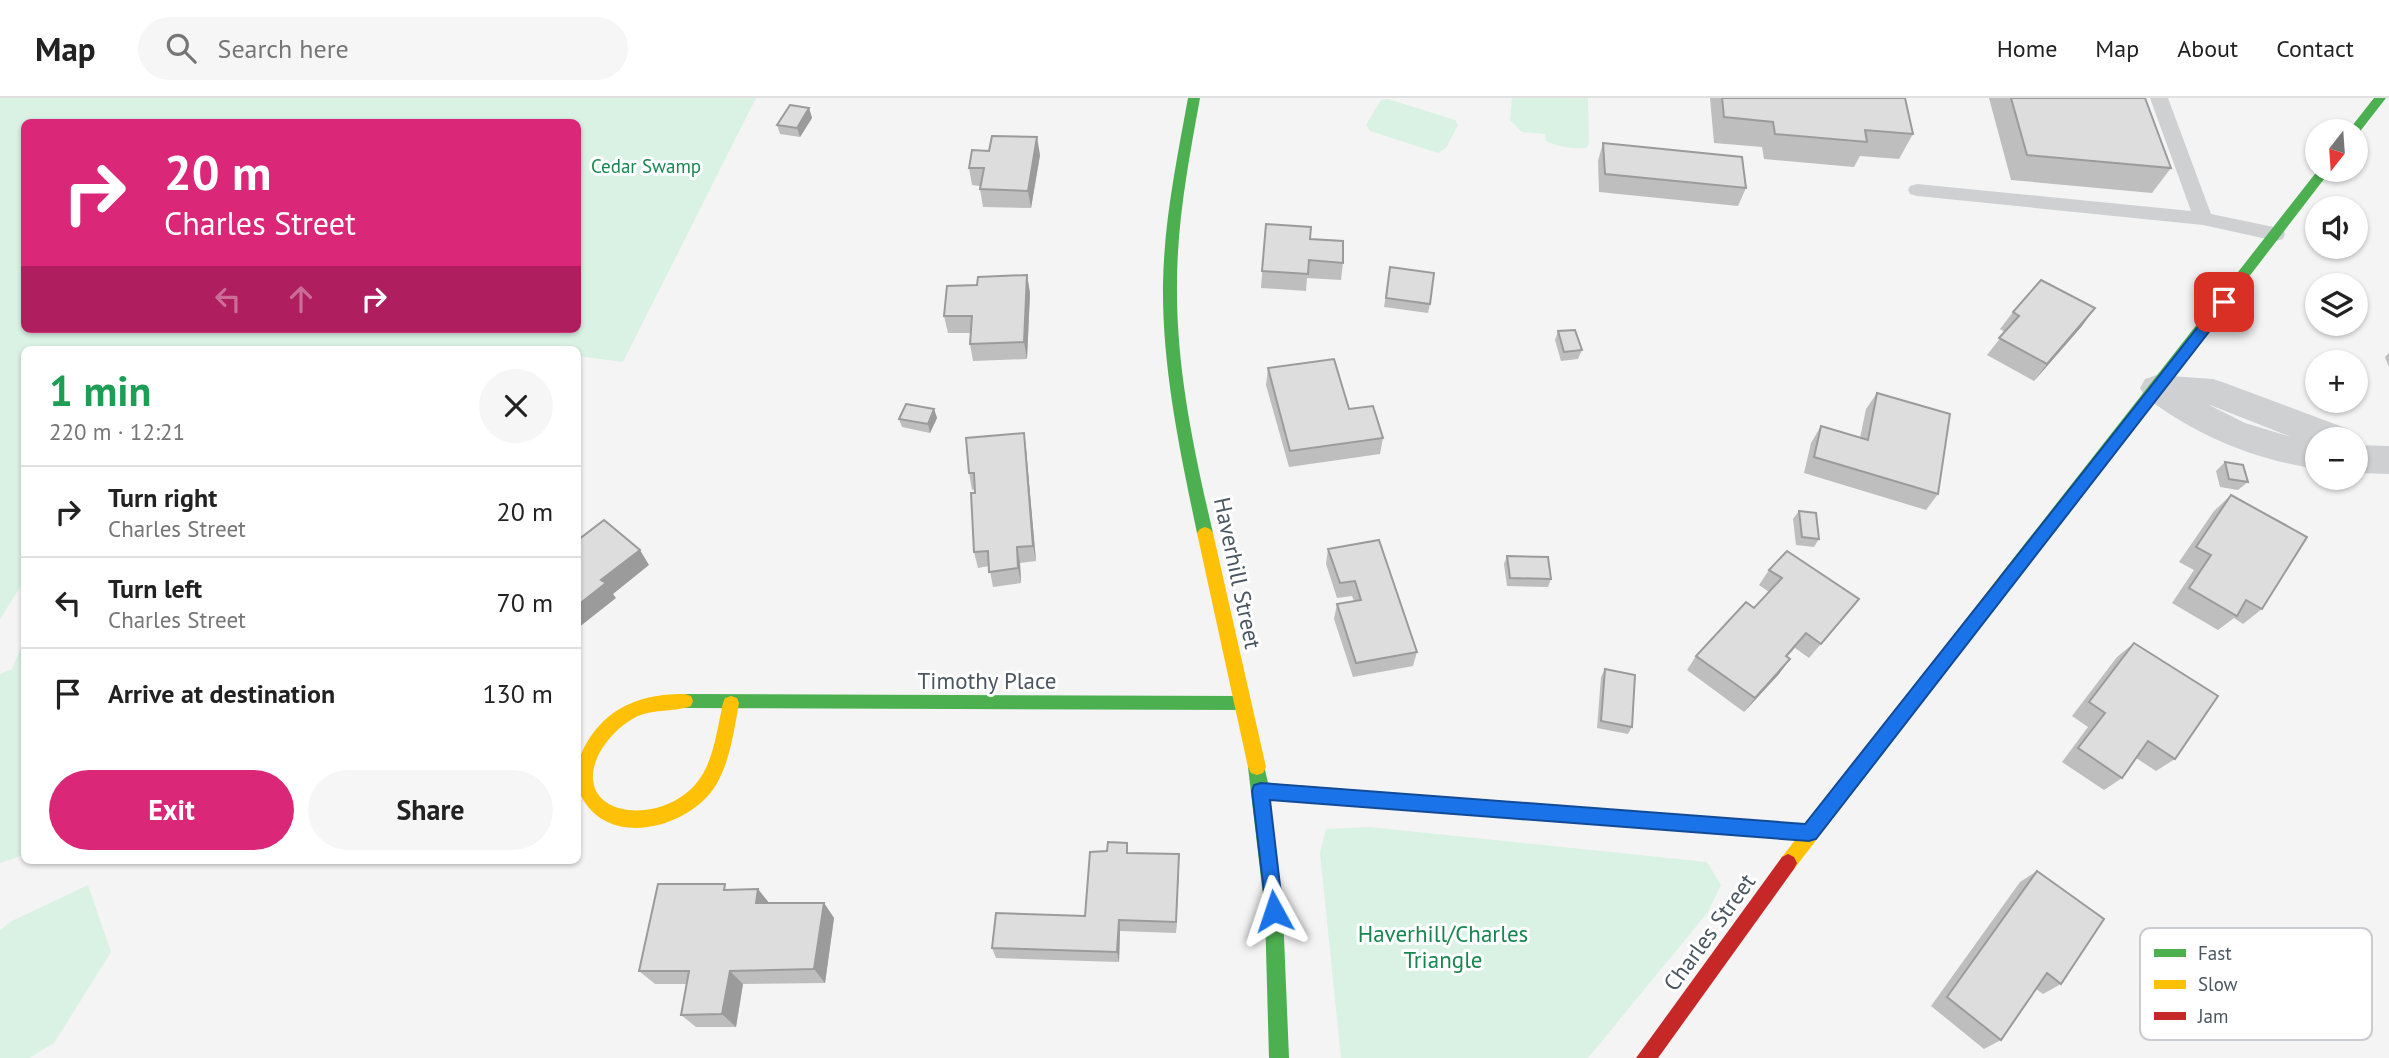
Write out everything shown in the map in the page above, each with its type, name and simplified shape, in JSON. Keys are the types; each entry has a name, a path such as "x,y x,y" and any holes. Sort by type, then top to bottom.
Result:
{"street":[{"name":"Haverhill Street","path":"1195,98 1174,218 1171,284 1173,352 1206,539 1261,791 1274,911 1279,987 1279,1058"},
{"path":"2363,119 2379,98"},
{"name":"Charles Street","path":"1646,1058 1809,833 2316,182"},
{"path":"2157,388 2213,392 2305,427"},
{"path":"2157,388 2195,416 2236,435 2265,446 2305,453"},
{"name":"Timothy Place","path":"731,703 716,770 709,784 685,807 662,818 637,822 609,815 591,798 586,786 587,759 602,732 641,706 656,703 731,703 1243,703"},
{"path":"1261,791 1809,833"}],"lane":[{"path":"2159,98 2203,219"},
{"path":"1917,190 2203,219 2276,234"}],"green space":[{"name":"Cedar Swamp","path":"0,98 756,98 623,362 581,356 581,346 21,346 21,586 0,619"},
{"path":"1512,98 1588,98 1589,144 1586,148 1566,147 1546,141 1545,134 1522,132 1510,120"},
{"path":"1388,99 1455,120 1458,125 1446,148 1438,153 1370,131 1366,125 1381,100"},
{"path":"21,647 21,856 0,863 0,674 12,669"},
{"name":"Haverhill/Charles Triangle","path":"1369,827 1707,862 1721,885 1708,912 1588,1058 1341,1058 1320,853 1326,829"},
{"path":"88,885 111,952 54,1043 29,1058 0,1058 0,930 12,921"}],"building":[{"path":"1722,98 1905,98 1913,134 1865,130 1867,142 1775,134 1773,122 1724,117"},
{"path":"2011,98 2145,98 2171,168 2027,155"},
{"path":"790,105 809,108 797,128 777,125"},
{"path":"992,136 1037,137 1028,191 980,189 984,168 969,168 972,150 989,151"},
{"path":"1603,143 1742,157 1746,188 1605,174"},
{"path":"1266,224 1311,227 1310,239 1343,241 1343,263 1309,260 1308,274 1262,271"},
{"path":"1390,267 1434,273 1430,304 1386,298"},
{"path":"1027,275 1024,342 970,344 972,316 944,316 947,286 977,285 978,277"},
{"path":"2041,280 2095,308 2047,364 1999,338 2019,316 2013,312"},
{"path":"1575,330 1582,350 1564,352 1558,331"},
{"path":"1334,359 1349,409 1373,406 1383,438 1290,451 1268,368"},
{"path":"1877,393 1950,414 1938,494 1814,457 1821,426 1868,440"},
{"path":"906,404 934,409 928,424 899,419"},
{"path":"1024,433 1033,546 1017,547 1018,568 989,572 988,551 974,552 971,493 975,493 974,473 969,473 966,438"},
{"path":"2225,462 2243,465 2248,482 2229,479"},
{"path":"2231,495 2307,537 2262,609 2246,600 2237,616 2189,588 2211,555 2196,547"},
{"path":"1799,511 1816,513 1819,539 1802,537"},
{"path":"604,520 640,550 601,580 606,583 581,603 581,538"},
{"path":"1379,540 1417,652 1356,663 1337,604 1361,600 1355,581 1340,583 1328,549"},
{"path":"1787,551 1859,599 1821,644 1806,633 1786,656 1790,659 1755,698 1696,656 1746,602 1754,608 1782,578 1769,570"},
{"path":"1507,556 1548,557 1551,579 1510,578"},
{"path":"2134,643 2218,696 2175,759 2148,741 2122,778 2078,748 2105,713 2089,702"},
{"path":"1605,669 1635,675 1632,727 1601,721"},
{"path":"1108,842 1127,843 1127,853 1179,854 1176,922 1119,920 1117,952 992,948 996,913 1085,916 1090,852 1107,851"},
{"path":"2037,871 2104,919 2061,984 2047,973 2001,1040 1947,997"},
{"path":"658,884 725,884 724,890 758,889 756,903 824,903 814,969 730,971 722,1014 681,1015 689,971 639,971"}],"traffic: fast":[{"path":"1194,98 1175,214 1170,315 1180,410 1205,533"},
{"path":"2363,119 2380,98"},
{"path":"2004,583 2316,182"},
{"path":"685,701 1243,703"},
{"path":"1257,767 1274,913 1279,1058"},
{"path":"1261,791 1809,833"}],"traffic: slow":[{"path":"1205,533 1257,767"},
{"path":"1788,863 2004,583"},
{"path":"685,701 641,707 616,720 605,730 590,755 585,782 589,795 603,810 622,818 642,820 670,813 687,804 701,792 718,761 731,703"}],"traffic: jam":[{"path":"1646,1058 1788,863"}],"route":[{"path":"1274,911 1261,791 1809,833 2224,302"}]}
